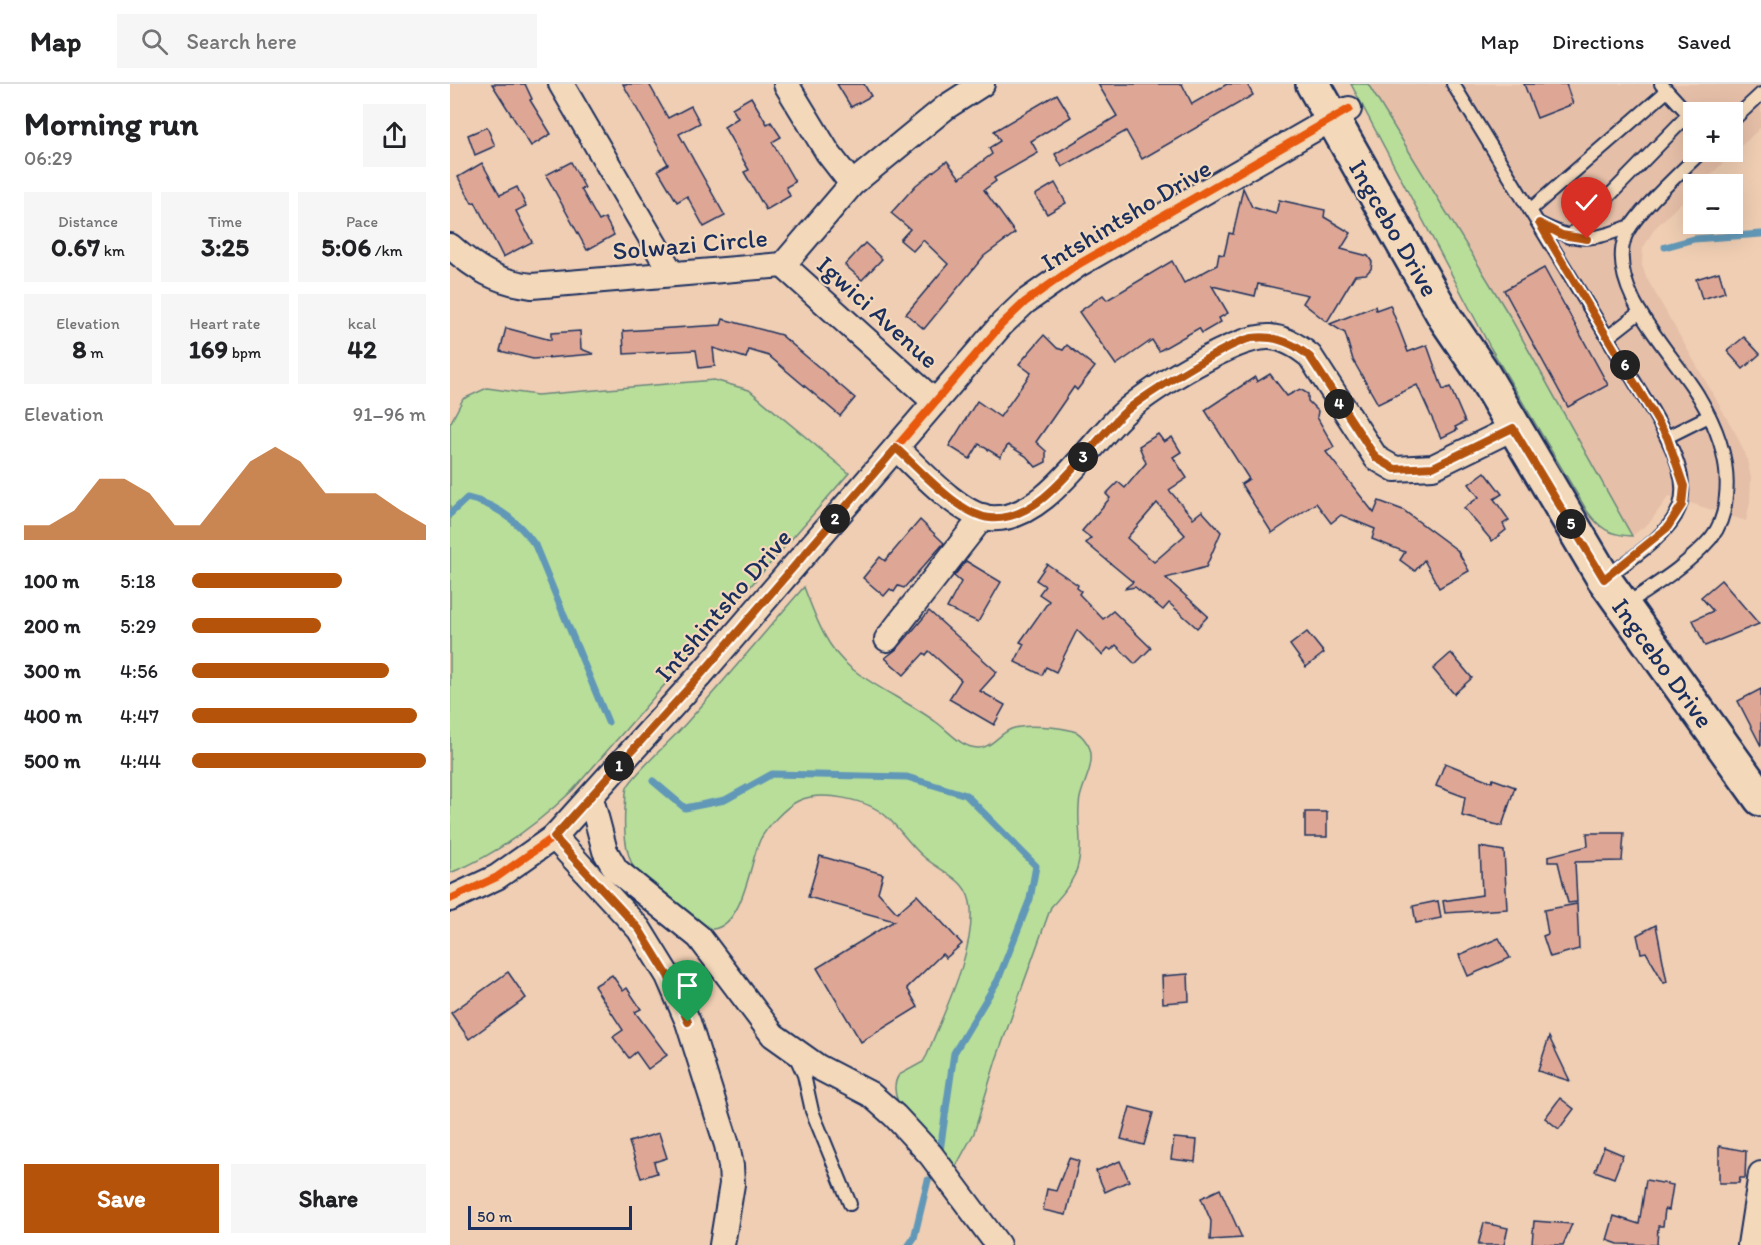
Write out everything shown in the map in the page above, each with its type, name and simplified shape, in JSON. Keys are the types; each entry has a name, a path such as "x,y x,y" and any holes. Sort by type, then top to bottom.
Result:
{"main road":[{"name":"Ingcebo Drive","path":"1313,84 1338,103 1446,319 1480,369 1604,579 1761,799"}],"street":[{"path":"561,84 672,274"},
{"path":"786,84 828,153 852,184"},
{"name":"Solwazi Circle","path":"450,246 479,270 510,284 552,286 783,265 852,184 946,107 982,84"},
{"name":"Intshintsho Drive","path":"450,899 496,877 554,837 591,798 1002,324 1025,302 1079,264 1338,103"},
{"name":"Igwici Avenue","path":"783,265 935,402"},
{"path":"896,448 942,490 973,513 990,518 1009,516 1029,509 1054,488 1126,411 1170,381 1250,338 1272,337 1288,341 1310,357 1376,458 1395,469 1433,467 1513,428"},
{"path":"886,639 983,516"},
{"path":"591,798 611,862 627,881 699,937 773,1035 818,1068 870,1094 895,1116 932,1155 998,1245"},
{"path":"554,837 639,929 668,976 688,1022 724,1135 731,1166 732,1184 722,1245"},
{"path":"1750,1245 1760,1186"}],"lane":[{"path":"1453,84 1667,437 1684,486 1682,505 1667,528 1604,579"},
{"path":"1530,210 1664,87 1683,108"},
{"path":"1743,110 1761,94"},
{"path":"1569,237 1683,125"},
{"path":"1622,607 1669,577 1690,559 1712,536 1724,512 1727,466 1709,416 1699,396 1640,312 1623,269 1623,246 1630,226 1691,162"},
{"path":"1539,223 1578,239 1600,237 1630,226"},
{"path":"1608,337 1640,312"},
{"path":"1667,437 1709,416"},
{"path":"794,1051 804,1075 812,1111 850,1204"}],"shaded area":[{"path":"1368,84 1761,84 1761,127 1743,144 1743,102 1683,102 1683,162 1724,162 1712,174 1683,174 1683,201 1655,228 1643,248 1642,265 1646,277 1737,436 1747,459 1751,478 1746,521 1669,496 1650,522 1632,536 1509,315"}],"green space":[{"path":"1351,84 1368,84 1509,315 1632,536 1606,530 1587,511 1490,347"},
{"path":"714,380 749,390 849,473 573,790 516,838 450,873 450,424 463,399 487,388 537,395"},
{"path":"804,587 822,631 842,660 871,682 926,715 960,742 982,748 1009,730 1042,726 1076,732 1090,749 1090,768 1080,798 1080,854 1075,874 1051,907 996,1060 974,1133 956,1166 950,1165 911,1123 902,1110 895,1086 899,1075 923,1062 927,1055 963,964 971,926 971,909 969,899 960,883 924,857 879,811 857,801 831,796 798,801 787,808 771,824 756,850 739,905 724,925 713,929 704,926 655,892 638,874 628,854 625,820 626,792 630,783 696,712"}],"building":[{"path":"492,84 525,84 532,99 530,100 551,134 531,146"},
{"path":"623,84 649,84 668,118 691,106 700,123 679,134 725,216 704,227 687,196 677,202 658,170 668,164"},
{"path":"837,84 864,84 871,96 851,107"},
{"path":"1098,84 1182,84 1192,104 1227,84 1247,84 1253,95 1142,159 1126,131 1062,167 1055,154 1117,116"},
{"path":"1524,84 1566,84 1573,104 1537,118"},
{"path":"1057,94 1071,117 1031,141 1038,153 994,178 996,181 984,190 1015,233 984,256 924,329 906,314 948,264 923,240 913,251 900,240 910,229 891,213 916,185 947,161 960,178 992,154 989,148 1000,141 994,131"},
{"path":"751,97 767,124 771,122 781,137 772,142 795,182 786,187 790,196 766,210 744,172 749,170 724,127 738,118 732,108"},
{"path":"487,127 495,146 475,155 468,135"},
{"path":"571,162 585,188 581,189 599,221 605,218 614,235 587,250 546,175"},
{"path":"482,163 500,195 517,187 526,206 516,211 532,242 503,257 475,202 472,203 458,177"},
{"path":"1055,183 1066,203 1047,214 1035,195"},
{"path":"1243,188 1252,207 1276,214 1279,200 1325,210 1324,217 1351,233 1341,249 1368,256 1372,262 1371,269 1366,274 1355,275 1327,322 1303,303 1308,295 1258,284 1255,296 1212,286 1228,313 1219,318 1221,322 1202,333 1199,328 1159,351 1152,340 1116,365 1079,312 1103,295 1107,300 1172,261 1184,283 1217,265 1219,254 1224,255 1229,233 1233,234"},
{"path":"865,243 882,259 862,280 845,265"},
{"path":"1544,268 1608,385 1568,407 1504,290"},
{"path":"1719,272 1725,292 1702,299 1696,279"},
{"path":"1390,305 1408,352 1427,345 1443,390 1450,387 1465,422 1455,427 1457,430 1441,438 1417,385 1378,404 1353,360 1345,333 1330,324 1375,306 1376,310"},
{"path":"723,319 781,335 855,398 840,416 769,356 749,350 746,358 713,348 715,366 699,368 696,350 624,354 623,331 721,325"},
{"path":"506,328 551,340 551,333 580,331 581,349 594,354 533,359 500,351"},
{"path":"1044,335 1057,348 1063,350 1067,345 1095,367 1077,390 1074,387 1036,442 1046,451 1046,462 1036,467 1026,456 1008,445 1000,457 979,444 970,459 949,446 977,401 1000,417 1031,373 1019,364"},
{"path":"1744,337 1760,354 1743,369 1727,351"},
{"path":"1270,374 1287,396 1300,389 1308,394 1308,401 1318,411 1317,417 1334,447 1326,452 1374,513 1379,501 1403,510 1457,550 1469,571 1439,588 1424,560 1415,571 1400,560 1405,552 1372,539 1375,529 1341,515 1331,523 1316,503 1272,533 1241,484 1249,479 1205,410 1255,377 1257,382"},
{"path":"1158,434 1164,442 1172,437 1181,452 1173,457 1187,478 1169,490 1193,518 1202,511 1221,532 1206,567 1166,578 1208,616 1197,628 1169,603 1163,610 1135,587 1124,589 1133,582 1086,543 1091,538 1082,531 1110,498 1106,494 1118,482 1125,488 1146,463 1139,446","holes":["1157,503 1185,535 1154,562 1127,538"]},
{"path":"1485,472 1502,494 1494,499 1509,520 1503,524 1506,530 1492,541 1464,508 1479,497 1469,484"},
{"path":"920,520 944,543 904,588 898,586 894,592 890,589 884,596 863,578 880,557 885,561"},
{"path":"966,561 1001,582 978,622 947,608 961,582 954,576"},
{"path":"1047,564 1078,585 1077,588 1081,591 1079,594 1103,619 1113,611 1151,648 1135,664 1116,645 1111,650 1108,648 1102,655 1077,630 1056,672 1046,667 1042,675 1015,662 1024,644 1020,642 1049,601 1039,594 1045,586 1036,580"},
{"path":"1721,580 1759,624 1705,646 1693,620 1713,611 1701,597"},
{"path":"929,611 997,672 980,691 1005,705 994,725 949,699 961,680 929,651 926,655 924,653 904,675 885,658 898,648"},
{"path":"1307,632 1324,653 1306,667 1290,645"},
{"path":"1451,653 1472,678 1454,694 1433,669"},
{"path":"1761,689 1761,746 1738,701"},
{"path":"1445,763 1492,782 1493,779 1515,787 1502,826 1462,816 1465,797 1436,786"},
{"path":"1305,812 1327,812 1327,837 1305,837"},
{"path":"1587,833 1624,833 1622,861 1575,862 1577,902 1568,903 1558,862 1548,862 1548,856 1588,846"},
{"path":"1480,847 1504,851 1507,909 1445,913 1443,901 1482,895"},
{"path":"820,856 883,874 878,892 897,913 917,895 962,944 946,958 942,954 907,988 918,1007 861,1042 817,968 894,921 808,897"},
{"path":"1438,901 1441,918 1416,923 1413,906"},
{"path":"1577,904 1579,949 1550,957 1543,936 1548,934 1544,910"},
{"path":"1656,925 1667,982 1664,983 1646,952 1641,953 1637,935"},
{"path":"1499,938 1510,958 1468,976 1459,955"},
{"path":"508,972 526,998 469,1039 451,1013"},
{"path":"1188,974 1189,1001 1163,1003 1162,976"},
{"path":"612,975 623,991 627,988 641,1009 635,1012 667,1055 648,1069 636,1052 629,1058 613,1037 623,1030 594,986"},
{"path":"1549,1037 1570,1081 1538,1071"},
{"path":"1560,1098 1574,1109 1559,1129 1545,1118"},
{"path":"1130,1107 1153,1113 1144,1145 1121,1139"},
{"path":"659,1133 667,1158 654,1162 657,1173 641,1178 629,1142"},
{"path":"1174,1138 1197,1140 1195,1162 1171,1159"},
{"path":"1719,1146 1746,1151 1745,1178 1740,1178 1739,1183 1719,1183"},
{"path":"1604,1147 1623,1155 1614,1178 1595,1171"},
{"path":"1069,1158 1079,1161 1066,1215 1043,1210 1047,1189 1056,1191"},
{"path":"1120,1161 1129,1181 1105,1192 1096,1171"},
{"path":"1646,1180 1673,1185 1669,1210 1665,1209 1663,1226 1658,1226 1657,1245 1618,1244 1607,1240 1614,1216 1639,1224"},
{"path":"1220,1189 1242,1238 1210,1240 1211,1221 1201,1198"},
{"path":"1534,1221 1572,1224 1563,1245 1553,1245 1532,1243"},
{"path":"1484,1223 1508,1228 1504,1245 1478,1245"}],"waterway":[{"path":"1665,247 1694,239 1761,234"},
{"path":"450,514 467,498 487,504 514,521 535,545 608,722"},
{"path":"653,781 685,808 725,800 772,774 907,777 966,795 1036,866 1030,899 998,980 954,1053 940,1151"},
{"path":"909,1245 914,1238 928,1180"}],"cycle path":[{"path":"450,899 497,877 554,837 704,671 1002,324 1025,302 1079,264 1349,109"},
{"path":"896,448 940,490 966,509 990,518 1010,516 1029,508 1047,495 1126,411 1155,389 1217,353 1237,344 1270,337 1287,341 1310,356 1376,458 1395,469 1433,467 1513,428"}],"route":[{"path":"688,1022 668,976 639,929 554,837 704,671 896,448 942,490 973,513 990,518 1009,516 1029,509 1054,488 1126,411 1170,381 1250,338 1272,337 1288,341 1310,357 1376,458 1386,466 1405,470 1433,467 1513,428 1604,579 1635,557 1676,518 1682,505 1684,486 1667,437 1539,223 1562,235 1587,239"}]}
